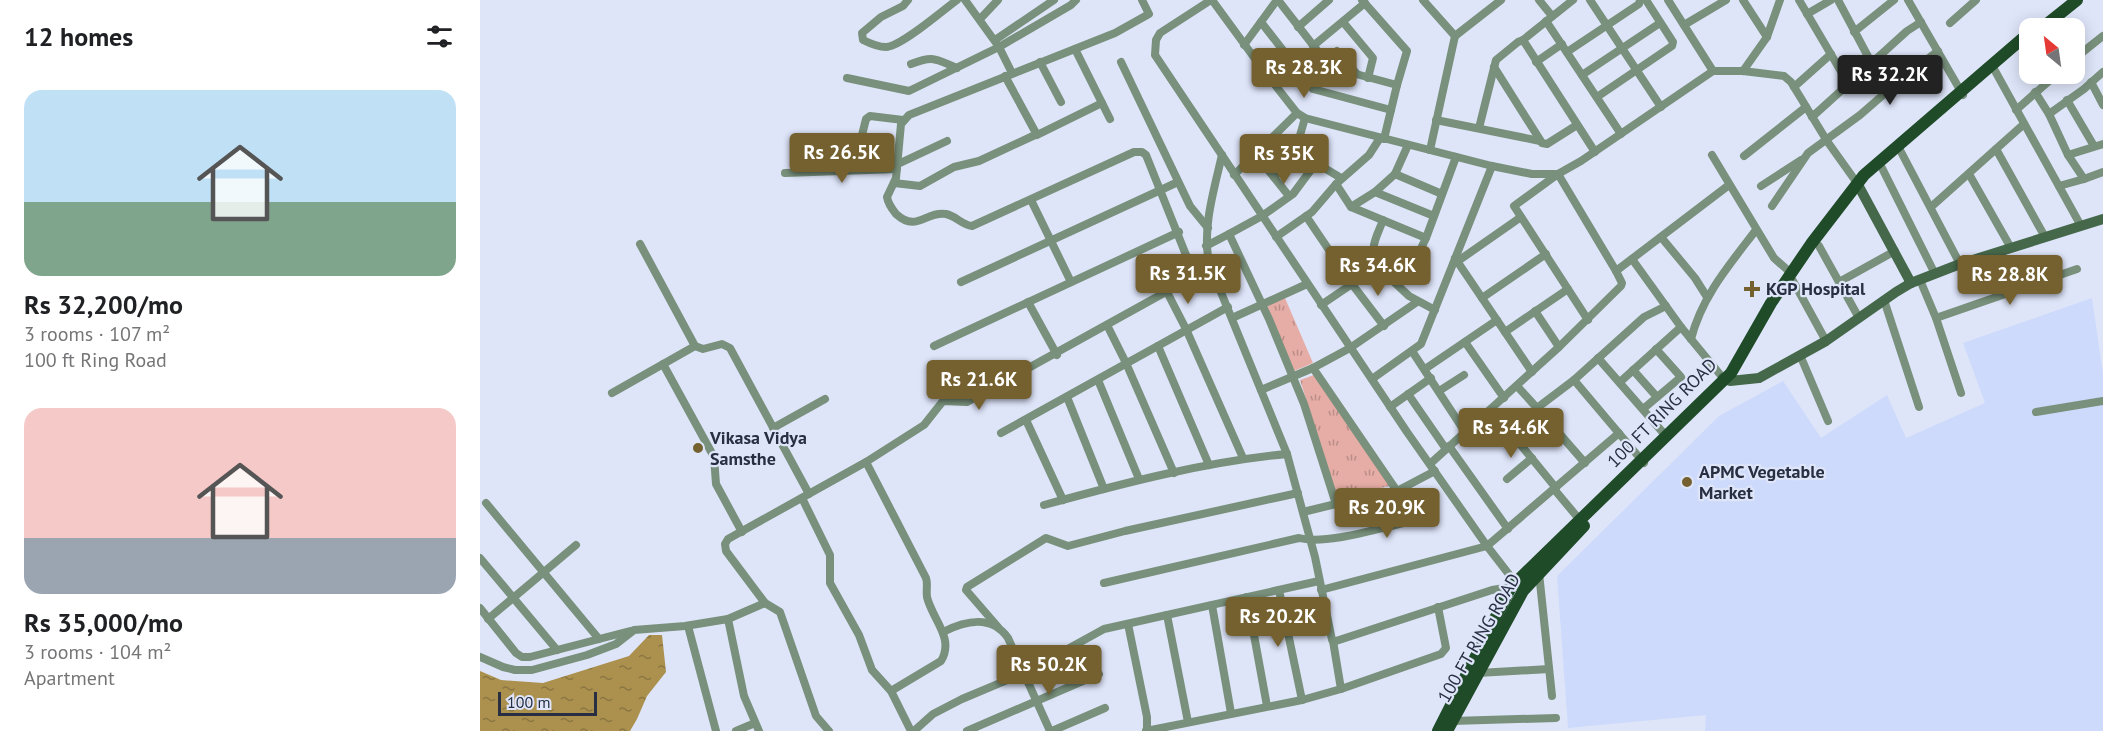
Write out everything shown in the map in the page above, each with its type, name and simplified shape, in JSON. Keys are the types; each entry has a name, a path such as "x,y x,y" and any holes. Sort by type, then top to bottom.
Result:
{"main road":[{"path":"2045,18 2066,0"},
{"path":"2054,18 2077,0"},
{"name":"100 FT RING ROAD","path":"1438,731 1516,587 1579,519 1727,380 1743,348 1859,186 2019,42"},
{"path":"1792,277 1819,246 1859,186 1882,168 1962,92 2019,48"},
{"name":"100 FT RING ROAD","path":"1450,726 1478,673 1516,587 1539,573 1666,436 1727,380"}],"street":[{"path":"908,0 903,6 881,17 862,33 863,40 885,47 895,44 957,0"},
{"path":"980,19 998,0"},
{"path":"997,44 1054,0"},
{"path":"847,78 909,91 957,68 1071,5 1076,0"},
{"path":"1143,0 1149,11 1147,16 1115,33 909,115 901,124 898,166 894,183 888,192 888,201 898,216 912,223 942,214 972,226 1138,151 1146,155 1179,232 1186,255 1200,273"},
{"path":"1333,641 1492,590 1516,587 1390,407 1155,56 1156,40 1160,33 1197,4 1211,0 1297,113 1305,118 1492,166 1532,174 1558,174"},
{"path":"1244,45 1277,0 1330,67 1397,85"},
{"path":"1298,27 1329,0"},
{"path":"1423,0 1455,36"},
{"path":"1430,150 1455,36 1501,0"},
{"path":"1539,0 1562,44 1621,134"},
{"path":"1479,128 1498,57 1573,0"},
{"path":"1590,0 1661,107"},
{"path":"1567,52 1639,4 1640,0"},
{"path":"1597,98 1672,46 1673,42 1646,0"},
{"path":"1668,0 1713,71"},
{"path":"1684,25 1726,0"},
{"path":"1743,0 1767,37"},
{"path":"1743,71 1767,37 1780,0"},
{"path":"1799,0 1849,85"},
{"path":"1807,14 1831,0"},
{"path":"1838,0 1872,64"},
{"path":"1854,32 1894,0"},
{"path":"1908,0 1962,92"},
{"path":"1950,23 1976,0"},
{"path":"968,1 997,44 1035,135"},
{"path":"1276,237 1306,216 1339,181 1369,155 1382,138 1407,51 1364,2 1314,46"},
{"path":"1261,22 1313,89 1391,110"},
{"path":"1343,22 1373,58 1368,78"},
{"path":"1582,75 1660,22"},
{"path":"1812,117 1907,31 1921,22"},
{"path":"2085,50 2103,36"},
{"path":"1523,40 1595,152"},
{"path":"1536,62 1562,44"},
{"path":"1075,49 1110,119"},
{"path":"1338,51 1357,74"},
{"path":"1761,186 1827,141 1938,51"},
{"path":"1794,87 1831,54"},
{"path":"911,64 930,58 957,68"},
{"path":"1121,62 1178,182 1194,212 1208,228"},
{"path":"1040,63 1060,102"},
{"path":"1494,67 1540,141"},
{"path":"1994,69 2081,226"},
{"path":"1588,320 1514,206 1515,204 1713,71 1784,75 1859,186 1895,251 1916,282 1936,318 1961,393"},
{"path":"2049,114 2103,72"},
{"path":"2091,82 2103,105"},
{"path":"2016,110 2045,84"},
{"path":"2035,92 2084,179"},
{"path":"2067,100 2094,146"},
{"path":"894,183 920,186 954,167 979,161 1039,135 1102,103"},
{"path":"1744,156 1806,107"},
{"path":"1234,175 1297,113"},
{"path":"861,139 866,119 870,116 903,120"},
{"path":"1274,177 1290,161 1298,148 1305,118"},
{"path":"1436,120 1547,144 1577,125"},
{"path":"1931,207 2024,124"},
{"path":"785,173 898,166 947,141"},
{"path":"2068,154 2103,144"},
{"path":"1351,207 1375,192 1395,174 1408,145"},
{"path":"1298,148 1339,181 1351,207 1426,238"},
{"path":"1996,149 2045,237"},
{"path":"1900,150 1960,264"},
{"path":"1222,155 1206,246 1211,267 1287,454 1311,541 1341,689"},
{"path":"1256,155 1289,196"},
{"path":"1712,155 1774,258 1792,277 1826,341"},
{"path":"1392,280 1410,268 1426,238 1455,157"},
{"path":"1772,206 1804,157"},
{"path":"1206,246 1262,216 1289,196 1299,187 1316,163"},
{"path":"1372,379 1421,344 1457,260 1492,166"},
{"path":"1882,168 1935,274"},
{"path":"2059,186 2103,172"},
{"path":"1395,174 1442,194"},
{"path":"1431,463 1588,320 1621,286 1622,283 1616,271 1558,174"},
{"path":"1968,174 2011,248"},
{"path":"961,282 1178,182"},
{"path":"1616,271 1729,185"},
{"path":"1375,192 1434,216"},
{"path":"1031,200 1071,282"},
{"path":"1306,216 1352,284 1384,326"},
{"path":"1457,260 1521,217"},
{"path":"1632,260 1681,327 1727,380 1759,378 1826,341 1884,300 1916,282 1960,264 2103,219"},
{"path":"1383,220 1372,249 1374,258 1392,280 1417,302 1435,310"},
{"path":"1691,339 1707,297 1756,230"},
{"path":"934,346 1179,232"},
{"path":"1229,234 1305,404 1336,504"},
{"path":"1661,237 1695,278 1707,297"},
{"path":"640,244 695,346 703,349 722,344 730,348 806,496 830,555 830,583 859,636 872,670 891,691 913,731 933,714 1024,673 1104,629 1278,590 1320,586 1487,546 1619,434"},
{"path":"1819,246 1859,318"},
{"path":"1839,282 1895,251"},
{"path":"1482,297 1546,254"},
{"path":"1457,260 1532,372"},
{"path":"1321,305 1380,265"},
{"path":"829,731 816,716 780,612 765,603 726,551 725,544 728,539 866,462 924,425 944,401 967,402 1057,355 1211,267"},
{"path":"1936,318 2077,269"},
{"path":"1232,318 1307,284"},
{"path":"1505,332 1568,289"},
{"path":"1167,292 1186,329 1243,458"},
{"path":"1884,300 1919,407"},
{"path":"1028,302 1057,355"},
{"path":"1261,390 1313,368 1350,348 1417,302"},
{"path":"1537,408 1574,380 1644,317 1666,306"},
{"path":"1001,433 1228,307"},
{"path":"1535,312 1559,347"},
{"path":"1425,369 1497,320"},
{"path":"1107,325 1174,473"},
{"path":"1620,382 1681,327"},
{"path":"1465,342 1504,398"},
{"path":"612,393 695,346"},
{"path":"1158,346 1209,465"},
{"path":"1643,409 1681,377 1656,349"},
{"path":"1412,351 1465,432"},
{"path":"1800,355 1828,422"},
{"path":"1598,358 1666,436"},
{"path":"663,364 714,457 716,484 742,532"},
{"path":"1104,583 1299,538 1311,541 1408,522 1397,491 1313,368"},
{"path":"1633,370 1657,397"},
{"path":"1439,391 1464,375"},
{"path":"1390,407 1431,378"},
{"path":"1098,380 1139,479"},
{"path":"1574,380 1642,461"},
{"path":"1517,386 1585,463"},
{"path":"1408,394 1508,529"},
{"path":"1067,397 1104,489"},
{"path":"773,428 825,399"},
{"path":"2036,412 2103,401"},
{"path":"1026,420 1063,500"},
{"path":"1511,433 1579,519"},
{"path":"1044,505 1139,479 1243,458 1287,454"},
{"path":"1507,479 1532,458"},
{"path":"866,462 926,578 928,601 943,632 946,645 944,657 940,661 891,691"},
{"path":"1303,512 1397,491 1435,471"},
{"path":"1106,708 1051,731 1008,638 966,590 967,587 1046,538 1068,546 1125,531 1298,493"},
{"path":"486,503 599,639"},
{"path":"488,619 576,545"},
{"path":"480,558 557,650"},
{"path":"1539,573 1552,696"},
{"path":"1278,590 1302,700"},
{"path":"1247,597 1267,706"},
{"path":"480,608 516,653 522,657 530,657 634,630 728,620 765,603"},
{"path":"1212,605 1231,713"},
{"path":"1128,624 1147,717 1146,731 1302,700 1341,689 1443,652 1446,648 1438,607"},
{"path":"1167,615 1188,722"},
{"path":"728,620 744,696 757,727 736,731"},
{"path":"943,632 970,621 998,627"},
{"path":"688,626 716,731"},
{"path":"480,657 515,670 532,670 587,656 616,644 634,630"},
{"path":"1478,673 1549,669"},
{"path":"967,731 1099,674"},
{"path":"1450,726 1556,718"}],"shaded area":[{"path":"2092,298 2103,374 2103,731 1705,731 1706,715 1568,728 1557,576 1719,416 1783,381 1821,438 1887,395 1906,438 1985,403 1963,343"}],"green space":[{"path":"1285,298 1313,363 1294,371 1267,305"},
{"path":"1314,375 1390,486 1337,497 1300,380"}],"water":[{"path":"649,635 662,635 666,672 647,696 630,731 480,731 480,671 501,680 543,683 629,656"}],"place":[{"name":"KGP Hospital","path":"1752,289"},
{"name":"Vikasa Vidya Samsthe","path":"698,448"},
{"name":"APMC Vegetable Market","path":"1687,482"}]}
